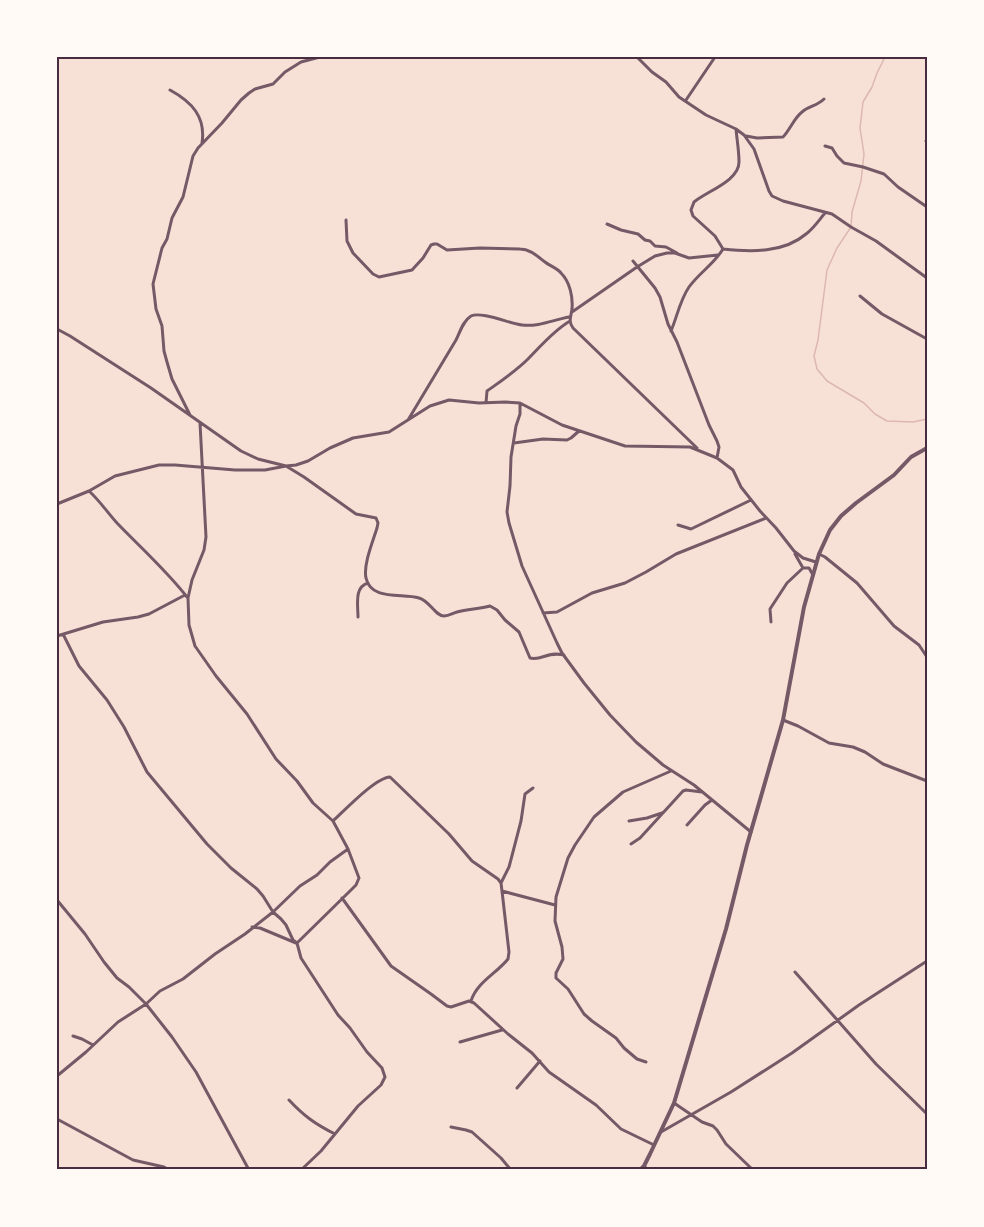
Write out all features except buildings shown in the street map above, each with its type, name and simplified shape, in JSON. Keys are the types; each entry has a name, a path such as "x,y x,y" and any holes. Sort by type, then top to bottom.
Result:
{"street":[{"path":"190,416 172,379 167,362 153,284 172,218 183,197 193,156 249,93 273,84 301,62 320,57"},
{"path":"637,57 666,82 679,97 706,115 744,135 754,149 770,194 783,201 832,214 876,241 927,278"},
{"path":"686,100 715,57"},
{"path":"170,90 197,112 203,127 202,144"},
{"path":"744,135 757,138 783,137 789,132 798,115 818,105 824,99"},
{"path":"723,249 715,236 693,216 691,210 697,199 733,177 738,171 736,129"},
{"path":"825,146 832,148 844,163 863,166 884,174 927,207"},
{"path":"723,249 741,251 781,247 801,239 814,228 825,213"},
{"path":"346,220 347,241 353,253 373,274 379,277 412,270 434,244 447,250 526,249 559,270 567,280 571,294 570,317 573,328 699,450"},
{"path":"607,224 638,234 656,246 666,247 681,255"},
{"path":"671,331 688,288 723,249"},
{"path":"486,403 487,391 526,361 570,317 637,267 661,255 675,253 690,258 719,255"},
{"path":"633,261 660,297 666,319 717,441 719,447 717,458"},
{"path":"860,296 890,319 927,339"},
{"path":"407,421 471,316 499,319 522,325 537,325 570,317"},
{"path":"57,329 116,365 241,451 258,459 286,466 356,514 376,518 377,528 365,571 368,583 381,593 422,598 439,615 443,616 493,607 519,632 530,658 537,659 551,653 564,655"},
{"path":"57,504 89,491 115,476 159,465 265,470 308,461 353,438 389,432 430,406 449,400 505,402 520,404 562,425 625,446 690,447 717,458 733,470 741,487 794,551 803,568"},
{"path":"520,404 511,457 507,512 522,566 564,655 610,715 636,742 751,832"},
{"path":"200,423 206,537 204,550 187,597 191,633 195,646 246,714 276,759 297,781 313,803 333,821 348,849 359,878 356,885 297,944"},
{"path":"514,443 543,439 567,440 579,431"},
{"path":"648,1170 642,1168 674,1103 726,929 783,720 804,607 819,554 830,530 841,516 894,475 911,457 927,448"},
{"path":"89,491 187,597"},
{"path":"678,525 691,529 751,500"},
{"path":"543,613 556,612 592,593 625,583 676,554 766,518"},
{"path":"794,551 803,558 816,562"},
{"path":"819,554 857,583 894,626 919,645 927,657"},
{"path":"771,622 770,609 787,583 806,567 813,575"},
{"path":"358,617 359,588 368,583"},
{"path":"57,636 103,622 149,614 187,597"},
{"path":"63,634 79,666 107,700 124,727 147,772 207,844 263,896 297,944 301,958 334,1010 385,1074 384,1083 358,1106 316,1156 301,1170"},
{"path":"783,720 830,743 853,747 882,764 927,781"},
{"path":"646,1062 637,1059 617,1039 591,1021 568,989 556,978 563,959 555,921 556,905 558,889 568,858 594,817 623,792 671,771"},
{"path":"333,821 365,791 381,779 390,777 449,834 472,861 494,875 501,883"},
{"path":"471,1002 474,992 508,959 501,883 509,867 521,821 525,794 533,788"},
{"path":"631,844 640,838 683,791 702,792"},
{"path":"687,825 712,800"},
{"path":"629,821 662,813"},
{"path":"57,1076 118,1022 245,934 273,912 300,886 348,849"},
{"path":"502,891 556,905"},
{"path":"342,898 391,966 447,1006 471,1002 480,1007 540,1060 549,1072 596,1105 621,1130 654,1145"},
{"path":"57,900 117,978 146,1004 172,1037 196,1072 249,1170"},
{"path":"252,927 260,928 297,944"},
{"path":"660,1132 732,1092 851,1010 927,962"},
{"path":"795,972 876,1064 927,1114"},
{"path":"460,1042 503,1029"},
{"path":"73,1036 93,1045"},
{"path":"517,1088 540,1060"},
{"path":"289,1100 317,1125 335,1134"},
{"path":"674,1103 702,1122 713,1126 726,1144 753,1170"},
{"path":"57,1119 133,1160 169,1170"},
{"path":"451,1127 472,1132 511,1170"}],"waterway":[{"path":"885,57 863,102 860,128 864,154 861,181 852,212 851,227 837,248 827,270 814,356 817,369 827,381 864,403 875,414 887,421 913,422 927,419"}]}
